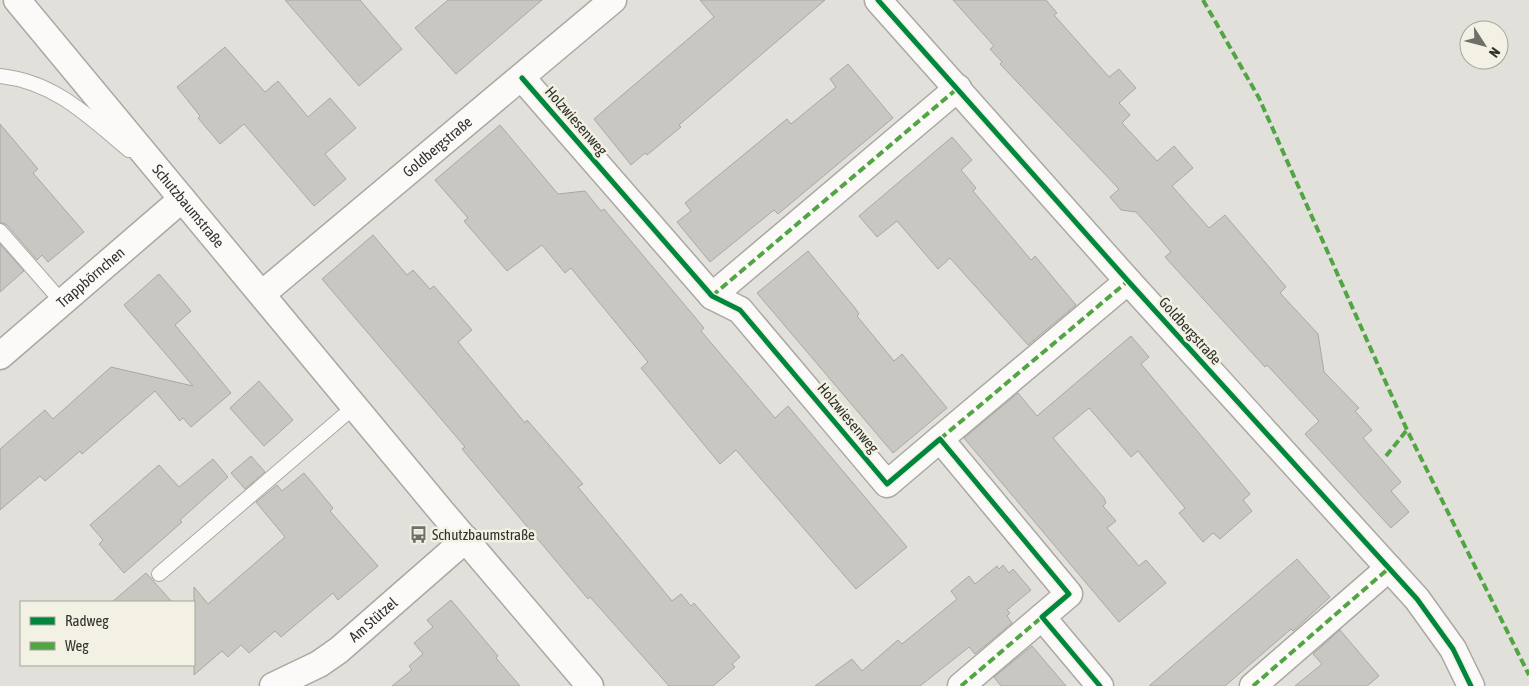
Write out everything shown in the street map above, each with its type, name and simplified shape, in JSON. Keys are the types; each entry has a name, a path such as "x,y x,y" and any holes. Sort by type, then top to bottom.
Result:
{"street":[{"name":"Schutzbaumstraße","path":"17,0 590,686"},
{"name":"Goldbergstraße","path":"262,294 613,0"},
{"name":"Goldbergstraße","path":"878,0 1128,281 1389,568 1436,623 1453,650 1471,686"},
{"name":"Holzwiesenweg","path":"522,78 712,296 740,310 887,484 940,439"},
{"path":"712,296 958,88"},
{"name":"Trappbörnchen","path":"0,356 62,302 176,192"},
{"path":"960,686 1069,594 940,439 1128,281"},
{"name":"Am Stützel","path":"273,686 319,664 338,650 466,539"},
{"path":"1253,686 1389,568"},
{"path":"1042,617 1100,686"}],"lane":[{"path":"0,76 23,80 52,90 90,117 176,192"},
{"path":"0,231 62,302"},
{"path":"159,574 355,406"}],"building":[{"path":"285,0 360,0 402,49 359,86"},
{"path":"448,0 542,0 456,74 415,28"},
{"path":"700,0 825,0 679,125 681,127 647,155 645,153 631,165 594,119 714,17"},
{"path":"953,0 1046,0 1057,13 1054,15 1109,77 1119,69 1136,88 1119,103 1130,115 1122,123 1157,161 1174,146 1193,168 1172,186 1209,228 1225,215 1286,287 1280,293 1318,334 1324,372 1359,408 1355,411 1372,430 1363,438 1401,482 1391,491 1409,512 1391,528 1305,434 1319,421 1267,365 1265,367 1165,257 1171,252 1136,212 1121,210 1110,197 1119,189 1000,64 1002,62 990,49 994,46"},
{"path":"225,47 265,92 278,81 308,117 330,98 356,128 325,154 346,179 314,206 244,124 220,144 198,118 200,116 177,87"},
{"path":"848,64 893,118 778,214 774,210 710,262 677,222 691,211 685,203 787,119 791,124 836,87 830,79"},
{"path":"0,124 38,169 33,173 84,232 48,262 42,255 37,260 7,225 0,222"},
{"path":"500,125 558,194 585,191 601,211 604,209 704,328 701,331 775,418 788,406 907,547 856,589 736,450 720,464 641,368 648,362 571,268 565,273 542,245 507,271 464,221 468,218 435,180"},
{"path":"952,137 972,160 961,170 976,188 973,191 1031,260 1035,256 1076,305 1028,345 950,258 938,269 897,221 877,237 859,216"},
{"path":"373,235 407,275 413,270 430,289 434,286 472,330 458,342 525,423 527,420 583,484 578,487 672,601 681,594 691,606 694,603 740,657 732,664 735,667 713,686 669,686 590,597 588,599 462,449 465,447 322,279"},
{"path":"0,244 24,271 0,292"},
{"path":"808,251 855,308 859,314 857,316 894,361 902,354 947,408 893,453 757,293"},
{"path":"159,274 191,311 175,325 231,393 191,427 183,418 180,421 155,391 82,454 80,451 45,481 40,476 0,510 0,449 45,410 53,419 111,367 193,386 124,305"},
{"path":"1131,336 1149,357 1141,364 1250,494 1243,500 1252,511 1220,539 1213,533 1203,542 1179,513 1185,508 1138,451 1131,457 1089,408 1053,438 1104,498 1106,503 1103,506 1116,521 1107,528 1139,566 1146,560 1166,583 1119,622 964,438 1018,393 1037,416"},
{"path":"259,381 293,420 264,446 230,408"},
{"path":"251,456 265,472 245,489 231,473"},
{"path":"213,459 228,477 180,520 182,522 124,573 99,544 103,540 90,525 159,465 179,487"},
{"path":"304,473 333,508 330,511 378,566 338,600 333,593 281,637 275,631 249,653 241,645 228,657 222,651 194,675 194,587 208,604 285,537 256,502 277,485 282,491"},
{"path":"1297,559 1330,597 1293,631 1291,629 1225,686 1149,686"},
{"path":"1003,565 1009,573 1013,569 1031,590 1007,610 1010,613 1007,616 1012,623 975,654 969,647 920,686 815,686 852,659 862,671 898,640 902,644 957,599 951,591 969,576 975,584 997,566 999,569"},
{"path":"146,573 171,601 113,601"},
{"path":"451,600 498,656 496,658 520,686 392,686 412,670 409,666 423,654 414,643 433,627 427,620"},
{"path":"1340,630 1379,676 1367,686 1295,686 1322,664 1313,654"},
{"path":"1032,646 1066,686 1001,686 994,677"}],"marked path":[{"path":"1203,0 1259,98 1407,430 1529,675"},
{"path":"712,296 958,88"},
{"path":"940,439 1128,281"},
{"path":"1386,456 1407,430"},
{"path":"1253,686 1389,568"},
{"path":"961,686 1042,617"}],"cycle path":[{"path":"878,0 1128,281 1417,599 1453,649 1471,686"},
{"path":"522,78 712,296 740,310 887,484 940,439 1069,594 1042,617 1100,686"}],"place":[{"name":"Schutzbaumstraße","path":"418,535"}]}
